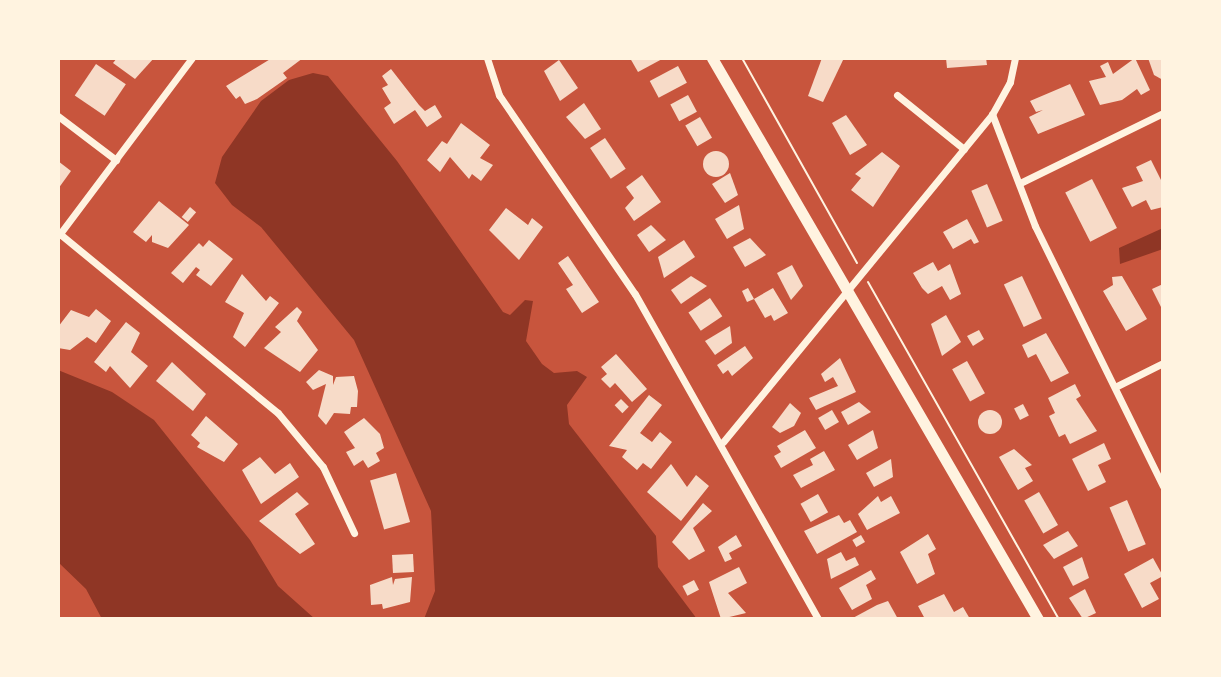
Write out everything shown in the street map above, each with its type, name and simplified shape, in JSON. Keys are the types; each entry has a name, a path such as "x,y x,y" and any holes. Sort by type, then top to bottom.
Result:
{"highway":[{"path":"712,58 1038,619"}],"street":[{"path":"192,58 59,235 278,413 323,467 354,533"},
{"path":"487,58 499,95 635,294 723,442 818,619"},
{"path":"723,442 992,114 1010,82 1015,58"},
{"path":"897,95 964,149"},
{"path":"1020,183 1163,113"},
{"path":"992,114 1051,260 1163,486"},
{"path":"58,116 116,160"},
{"path":"1115,387 1163,363"}],"path":[{"path":"742,58 1059,619"}],"shaded area":[{"path":"313,73 328,76 397,161 503,312 510,315 525,300 533,301 526,341 542,364 554,373 577,371 587,377 567,405 569,424 656,536 658,567 697,619 424,619 435,591 431,511 354,340 261,227 232,205 215,183 222,157 261,101 289,80"},
{"path":"1163,228 1163,249 1120,264 1119,248"},
{"path":"58,370 112,392 154,420 250,540 278,586 315,619 102,619 86,589 58,562"}],"building":[{"path":"117,58 154,58 135,79 113,63"},
{"path":"272,58 303,58 283,73 287,78 257,99 245,104 240,96 236,99 226,86"},
{"path":"630,58 664,58 638,72"},
{"path":"822,58 844,58 823,102 808,96"},
{"path":"946,58 986,58 987,65 947,68"},
{"path":"1135,58 1150,90 1141,95 1137,89 1122,100 1100,105 1089,81 1106,77 1100,66 1108,62 1113,74"},
{"path":"1148,58 1163,58 1163,80 1154,75"},
{"path":"559,60 578,88 560,101 544,71"},
{"path":"96,64 126,84 105,116 75,96"},
{"path":"678,66 687,83 659,98 650,81"},
{"path":"391,69 425,111 435,105 442,117 427,127 415,110 394,124 384,108 391,103 382,88 388,85 382,76"},
{"path":"1070,84 1085,115 1038,134 1029,117 1043,110 1036,112 1030,101"},
{"path":"688,95 697,112 679,121 670,104"},
{"path":"584,103 601,129 585,139 566,117"},
{"path":"846,115 867,145 850,155 832,123"},
{"path":"700,117 712,138 697,146 685,126"},
{"path":"461,123 490,145 480,158 493,165 481,181 472,174 469,179 450,157 440,172 427,160 442,141 447,144"},
{"path":"605,138 626,169 611,179 590,148"},
{"path":"716,151 725,155 729,164 725,173 716,177 707,173 703,164 707,155"},
{"path":"882,152 900,166 873,207 851,190 861,178 855,174"},
{"path":"1151,160 1163,184 1163,207 1151,210 1146,200 1132,207 1122,188 1143,181 1136,167"},
{"path":"58,161 71,171 58,189"},
{"path":"730,173 738,195 725,203 712,184"},
{"path":"642,175 661,202 634,221 625,208 634,198 626,187"},
{"path":"1092,179 1117,228 1090,242 1065,193"},
{"path":"987,184 1003,221 987,227 971,191"},
{"path":"159,201 189,225 168,248 152,242 152,235 146,242 133,232"},
{"path":"739,205 744,229 727,239 715,219"},
{"path":"190,207 196,212 188,222 182,217"},
{"path":"506,208 528,225 532,218 543,227 519,260 489,230"},
{"path":"967,219 979,242 974,244 971,239 953,249 943,232"},
{"path":"651,225 666,240 649,252 637,235"},
{"path":"750,238 766,255 745,267 733,247"},
{"path":"209,240 233,259 211,286 196,275 200,270 196,267 183,283 171,273 199,243 203,247"},
{"path":"684,240 695,257 664,278 658,257"},
{"path":"568,256 599,302 582,313 566,289 573,285 558,263"},
{"path":"933,262 938,271 950,264 961,294 950,300 942,286 928,294 922,288 913,273"},
{"path":"792,265 803,286 791,300 777,273"},
{"path":"242,274 266,301 270,296 279,303 245,347 233,337 244,313 225,302"},
{"path":"691,276 707,286 681,304 671,290"},
{"path":"1022,276 1042,319 1024,327 1004,284"},
{"path":"1122,276 1147,319 1126,331 1103,291 1113,285 1112,277"},
{"path":"1163,284 1163,311 1152,289"},
{"path":"748,288 754,299 747,302 742,291"},
{"path":"773,288 788,313 774,321 771,315 765,318 754,299"},
{"path":"710,298 722,316 701,331 688,313"},
{"path":"297,307 302,312 297,321 318,350 300,372 264,348 281,332 275,327"},
{"path":"96,309 111,321 96,343 87,337 70,350 58,348 58,327 71,310 89,317"},
{"path":"946,315 961,342 942,356 931,324"},
{"path":"126,322 140,333 131,352 148,366 130,388 110,366 106,372 94,362"},
{"path":"730,326 732,343 715,355 705,341"},
{"path":"979,330 984,339 973,346 967,336"},
{"path":"1046,333 1069,373 1051,382 1036,354 1028,358 1022,345"},
{"path":"745,346 753,358 732,376 728,370 723,374 717,365"},
{"path":"616,354 647,389 632,402 615,383 610,388 601,379 607,374 601,367"},
{"path":"840,358 856,392 816,410 809,398 838,386 833,377 825,382 821,374"},
{"path":"967,361 985,393 970,402 952,369"},
{"path":"172,362 206,394 193,411 156,381"},
{"path":"319,370 333,376 333,385 336,377 354,376 358,391 357,407 351,407 350,414 334,413 326,425 318,416 326,384 313,390 306,382"},
{"path":"1075,384 1081,396 1076,399 1097,431 1070,444 1065,434 1059,437 1049,416 1055,413 1048,398"},
{"path":"649,395 662,405 640,433 652,442 660,432 672,442 651,469 643,463 637,470 622,457 627,450 609,446"},
{"path":"621,399 629,407 622,413 615,405"},
{"path":"859,402 871,412 848,425 841,412"},
{"path":"790,403 801,413 794,426 780,433 772,427"},
{"path":"1023,404 1029,416 1020,420 1014,409"},
{"path":"832,410 839,422 825,430 818,418"},
{"path":"990,410 999,413 1002,422 999,431 990,434 981,431 978,422 981,413"},
{"path":"206,416 238,444 224,462 197,447 200,443 191,435"},
{"path":"364,418 380,434 384,448 376,453 380,461 368,468 363,460 354,466 346,452 355,448 344,432"},
{"path":"805,430 816,448 781,468 774,456 781,452 777,446"},
{"path":"873,430 878,448 857,460 848,445"},
{"path":"1104,443 1111,459 1098,465 1106,482 1088,491 1072,459"},
{"path":"1014,449 1032,465 1025,468 1033,481 1018,490 999,457"},
{"path":"824,451 835,470 801,488 793,475 813,465 810,459"},
{"path":"260,457 275,474 290,463 299,477 261,504 242,470"},
{"path":"891,459 893,477 874,487 866,473"},
{"path":"671,464 687,487 696,475 709,486 681,521 647,492"},
{"path":"396,473 410,522 384,529 370,480"},
{"path":"297,492 309,504 295,514 315,544 300,554 259,521"},
{"path":"1039,492 1058,525 1043,533 1024,500"},
{"path":"818,494 828,512 811,522 801,504"},
{"path":"878,496 881,502 891,496 900,513 867,530 858,514"},
{"path":"1127,500 1146,544 1128,552 1110,507"},
{"path":"703,503 712,511 693,528 705,551 689,560 672,542"},
{"path":"839,515 844,523 850,520 857,532 817,554 804,531"},
{"path":"1068,531 1078,546 1054,559 1043,545"},
{"path":"928,534 936,549 928,554 935,574 917,584 900,552"},
{"path":"736,535 742,546 729,553 732,559 725,562 718,547"},
{"path":"861,535 865,542 856,547 852,540"},
{"path":"841,552 846,561 855,557 859,565 831,579 827,559"},
{"path":"413,554 414,572 393,573 392,555"},
{"path":"1082,557 1089,578 1073,586 1063,567"},
{"path":"1153,558 1163,576 1150,583 1159,599 1142,608 1124,574"},
{"path":"739,567 747,583 728,593 746,613 721,619 709,582"},
{"path":"871,570 876,579 866,585 872,599 852,610 839,588"},
{"path":"392,577 393,585 395,579 412,577 410,602 383,609 382,604 371,605 370,585"},
{"path":"694,580 699,590 687,596 682,586"},
{"path":"1085,589 1096,613 1083,619 1069,598"},
{"path":"944,594 954,612 963,607 970,619 925,619 918,606"},
{"path":"888,601 898,619 851,619 877,605"}]}
